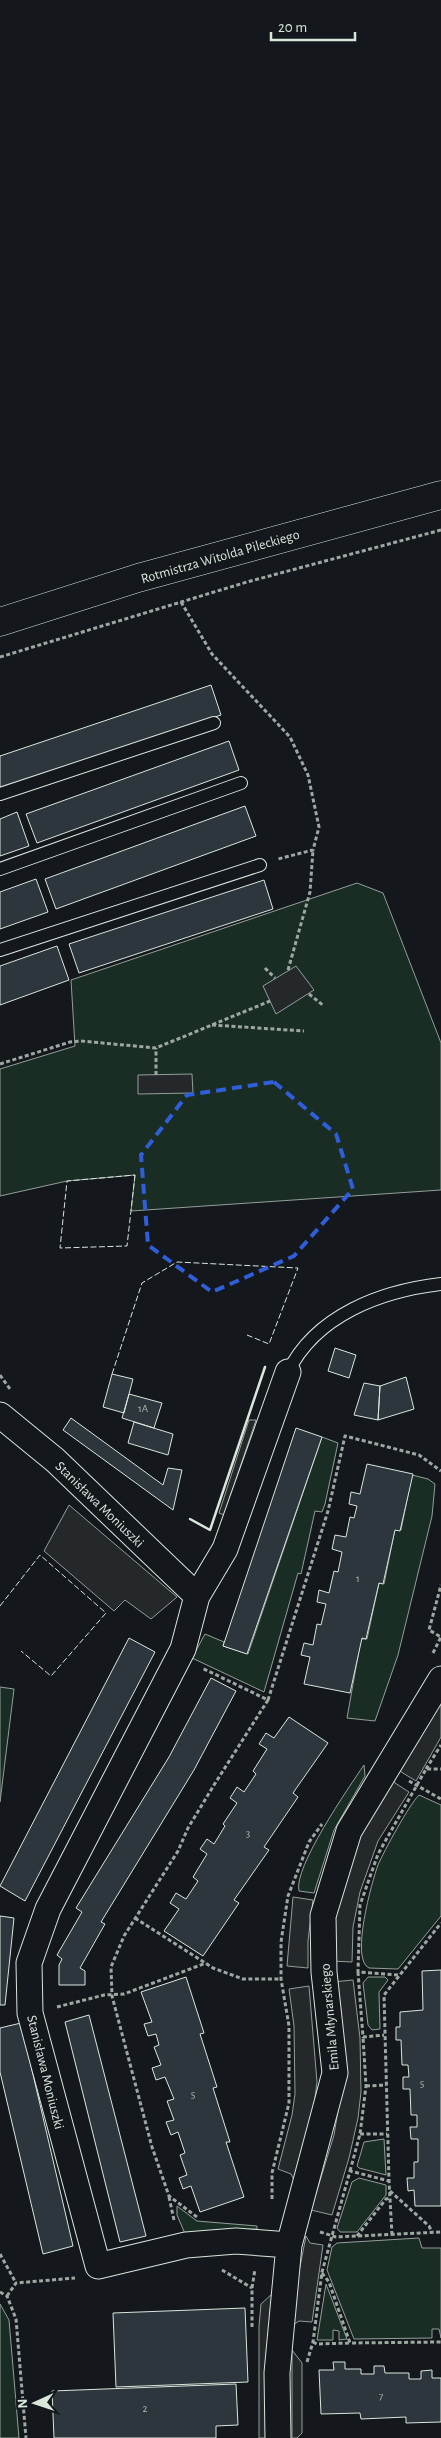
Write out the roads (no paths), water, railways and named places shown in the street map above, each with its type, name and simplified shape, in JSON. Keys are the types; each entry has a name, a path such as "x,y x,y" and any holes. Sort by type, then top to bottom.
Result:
{"main road":[{"name":"Rotmistrza Witolda Pileckiego","path":"0,622 138,578 441,496"}],"street":[{"name":"Stanisława Moniuszki","path":"288,1372 225,1549 196,1596 180,1656 48,1909 29,1963 30,2013 98,2266 186,2245 292,2234"},
{"name":"Stanisława Moniuszki","path":"0,1415 55,1460 196,1596"},
{"name":"Emila Młynarskiego","path":"278,2438 277,2373 292,2234 335,2073 324,1972 323,1916 349,1831 441,1680"}],"lane":[{"path":"0,794 214,723"},
{"path":"0,869 241,783"},
{"path":"0,950 260,865"},
{"path":"288,1372 295,1358 307,1344 327,1324 348,1311 377,1298 406,1289 441,1284"}]}
